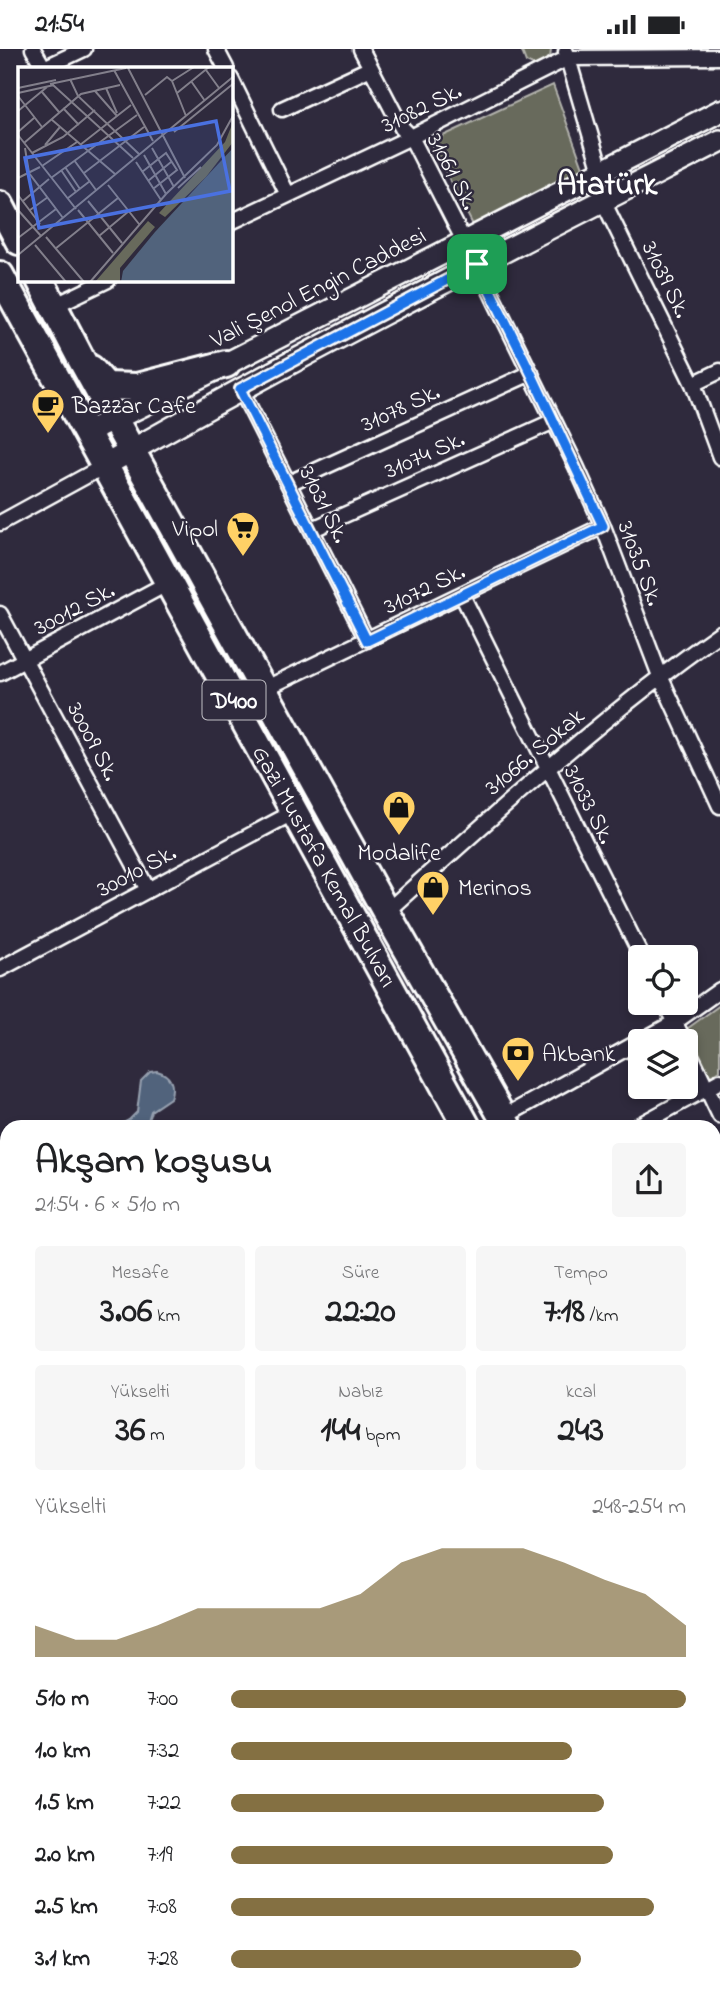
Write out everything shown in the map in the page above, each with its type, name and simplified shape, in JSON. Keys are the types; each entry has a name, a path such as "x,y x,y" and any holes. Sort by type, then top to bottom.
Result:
{"highway":[{"path":"0,205 18,239"},
{"name":"Gazi Mustafa Kemal Bulvarı","path":"41,282 386,912 504,1120"},
{"name":"Gazi Mustafa Kemal Bulvarı","path":"4,291 88,432 463,1120"},
{"path":"80,357 106,386 123,387 137,387 226,364"}],"main road":[{"name":"Vali Şenol Engin Caddesi","path":"88,432 720,111"},
{"path":"106,465 240,389 477,264 720,141"}],"street":[{"path":"33,49 43,67"},
{"path":"46,67 84,49"},
{"path":"216,49 225,67"},
{"name":"31061 Sk.","path":"361,49 402,128 411,137 464,241"},
{"path":"567,54 601,171"},
{"name":"31082 Sk.","path":"233,221 411,137 567,54 720,57"},
{"path":"282,109 371,68"},
{"path":"233,83 288,195"},
{"name":"31039 Sk.","path":"603,201 694,384 720,457"},
{"name":"31035 Sk.","path":"477,264 603,526 660,676 720,806"},
{"path":"54,306 104,282"},
{"path":"694,384 720,371"},
{"name":"31078 Sk.","path":"289,483 531,373"},
{"name":"31031 Sk.","path":"240,389 313,529 367,641"},
{"name":"31074 Sk.","path":"313,529 554,421"},
{"path":"0,523 106,465"},
{"name":"31072 Sk.","path":"264,689 603,526"},
{"name":"30012 Sk.","path":"0,673 170,582"},
{"name":"31033 Sk.","path":"462,595 636,945"},
{"name":"30009 Sk.","path":"0,614 148,890"},
{"name":"31066. Sokak","path":"386,912 546,768 660,676 720,633"},
{"name":"30010 Sk.","path":"0,969 294,812"},
{"path":"662,1029 720,990"},
{"path":"671,1015 678,1029"},
{"path":"508,1120 628,1049"},
{"path":"698,1062 714,1085 720,1116"},
{"path":"649,1120 714,1085"}],"green space":[{"path":"521,49 551,49 550,58 535,66 526,62"},
{"path":"553,85 584,170 473,225 430,142"},
{"path":"720,1005 720,1070 709,1077 698,1056 698,1029 688,1028"}],"water":[{"path":"157,1071 171,1081 170,1098 151,1111 148,1120 129,1120 137,1112 141,1081 150,1072"}],"place":[{"name":"Bazzar Cafe","path":"48,435"},
{"name":"Vipol","path":"243,558"},
{"name":"Modalife","path":"399,837"},
{"name":"Merinos","path":"433,917"},
{"name":"Akbank","path":"518,1083"}],"district":[{"name":"Atatürk","path":"607,183"}],"route":[{"path":"477,264 603,526 367,641 313,529 240,389 477,264"}]}
